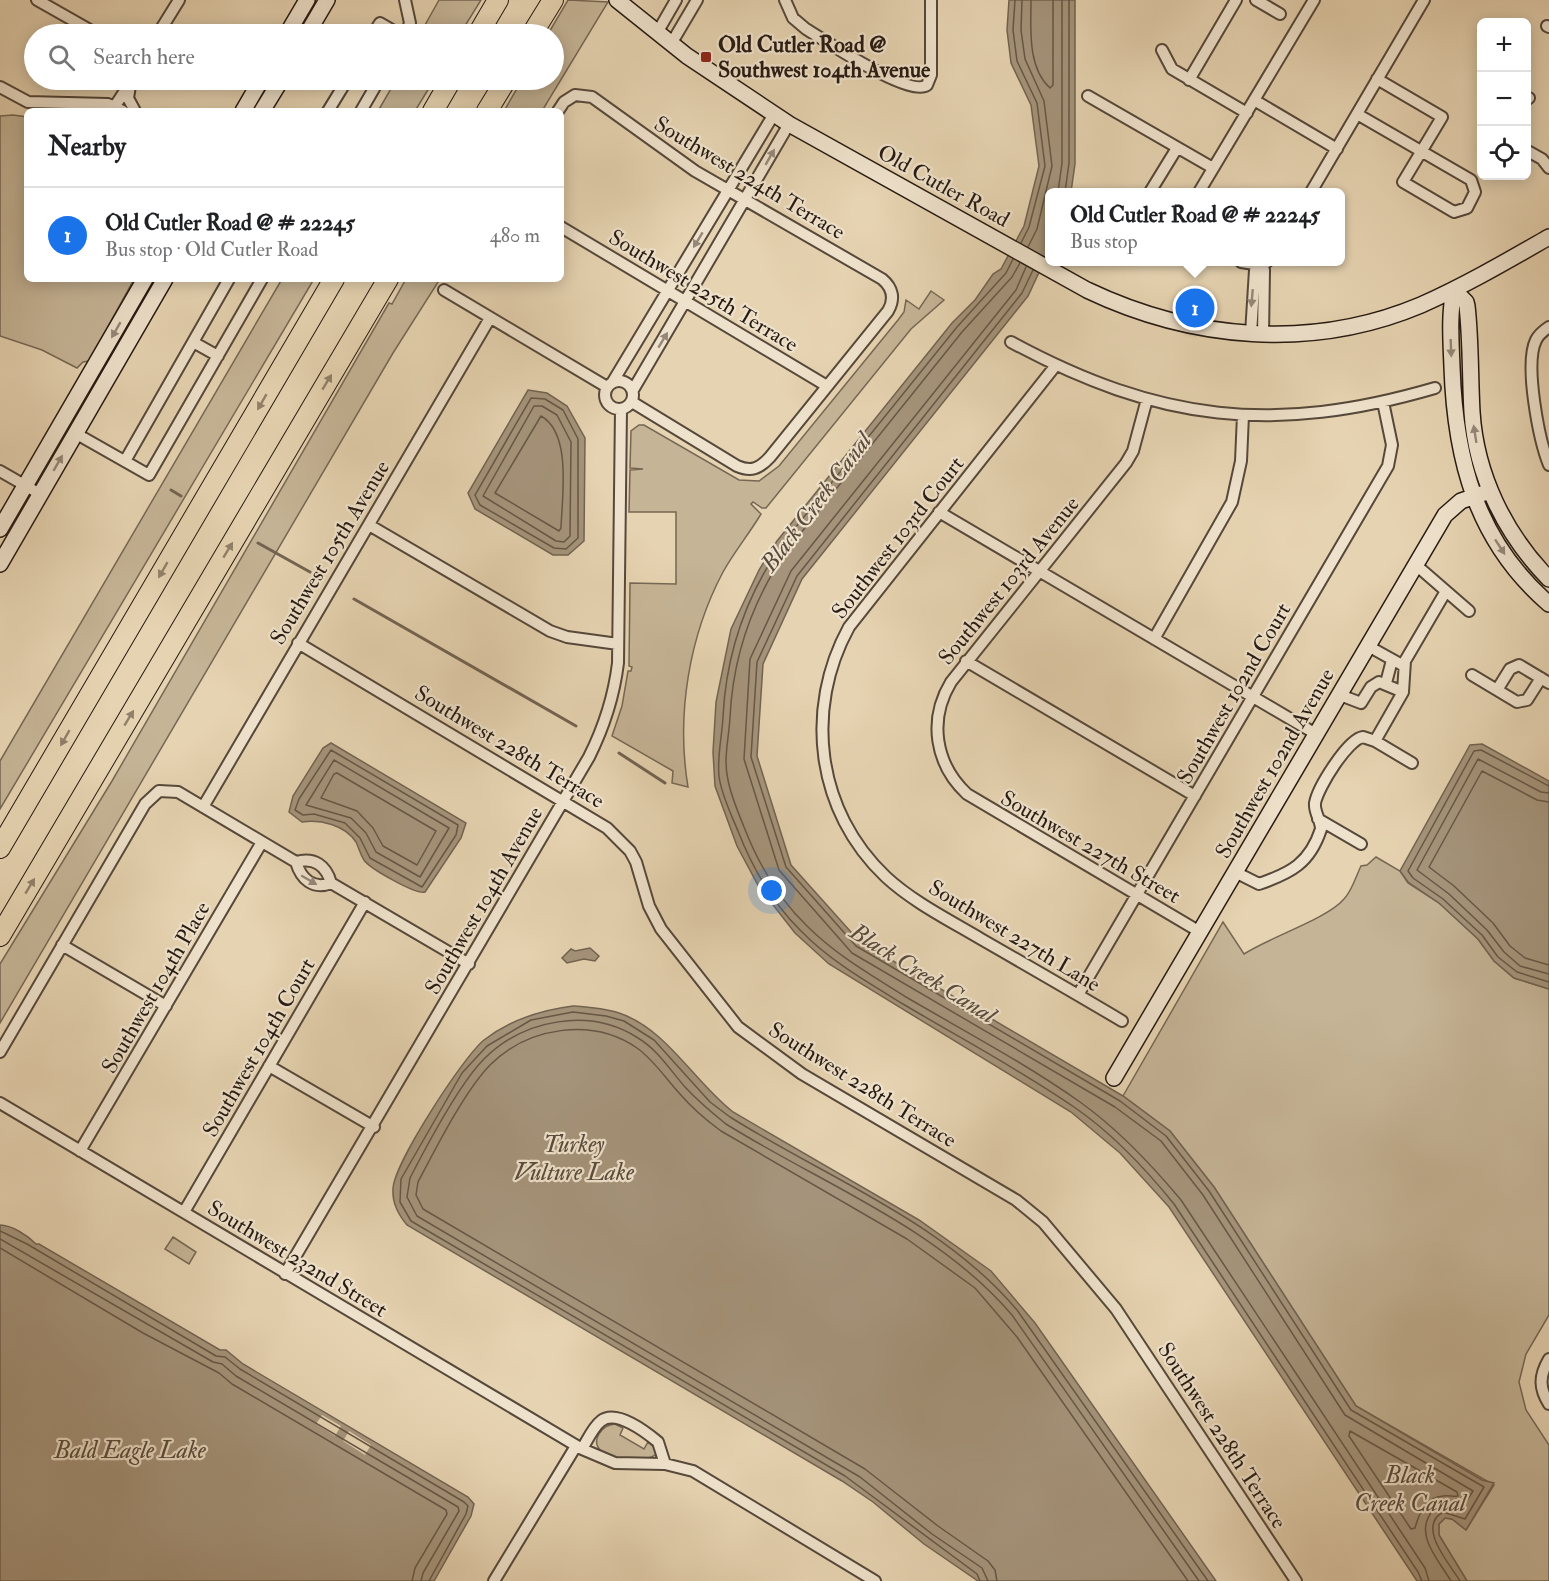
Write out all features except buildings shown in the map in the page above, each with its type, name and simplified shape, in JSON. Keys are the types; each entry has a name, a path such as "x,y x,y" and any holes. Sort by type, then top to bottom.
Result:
{"highway":[{"path":"484,24 498,0"},
{"path":"538,24 553,0"},
{"path":"435,108 446,90"},
{"path":"489,108 500,90"},
{"path":"0,848 332,282"},
{"path":"0,936 386,282"}],"street":[{"path":"38,0 80,24"},
{"path":"164,24 179,0"},
{"path":"293,24 307,0"},
{"path":"313,24 327,0"},
{"path":"405,0 410,24"},
{"name":"Old Cutler Road","path":"617,0 671,44 789,124 1052,272 1109,301 1157,318 1202,329 1257,334 1304,334 1351,327 1402,312 1454,290 1549,237"},
{"path":"657,33 676,0"},
{"path":"671,44 697,0"},
{"path":"785,0 793,18 806,29 900,83 917,89 927,86 931,75 931,0"},
{"path":"1190,80 1236,0"},
{"path":"1256,0 1281,14"},
{"path":"1201,188 1314,0"},
{"path":"1313,188 1424,0"},
{"path":"1162,50 1172,69 1247,113"},
{"path":"1357,114 1422,152 1474,183 1475,192 1467,208 1454,212 1403,182 1422,152 1442,117 1377,79"},
{"path":"0,87 28,102 108,104 117,108"},
{"path":"122,108 128,90"},
{"path":"129,90 128,98 133,108"},
{"path":"245,108 255,90"},
{"path":"264,108 275,90"},
{"path":"330,108 341,90"},
{"path":"363,108 373,90"},
{"name":"Southwest 224th Terrace","path":"560,108 567,100 582,94 596,99 652,143 728,191 882,279 889,287 892,296 888,311 827,386"},
{"path":"1088,96 1213,168"},
{"path":"1254,100 1337,149"},
{"path":"87,104 95,108"},
{"path":"632,402 621,409 607,402 610,385 774,114"},
{"path":"632,402 633,390 789,124"},
{"path":"1152,188 1177,148"},
{"path":"1531,152 1542,159 1549,168"},
{"name":"Southwest 225th Terrace","path":"564,229 827,386"},
{"path":"1257,334 1255,270 1260,266"},
{"path":"0,529 143,282"},
{"path":"0,564 163,282"},
{"path":"125,461 227,282"},
{"path":"75,433 149,475 260,282"},
{"path":"444,290 610,385 624,381 633,390"},
{"path":"1454,290 1467,306 1473,423 1480,459 1490,491 1513,535 1549,579"},
{"path":"1454,290 1449,312 1455,421 1461,458 1473,496 1487,526 1506,557 1549,604"},
{"name":"Southwest 105th Avenue","path":"203,807 490,318"},
{"path":"1549,327 1539,334 1533,346 1533,378 1538,424 1549,465"},
{"path":"193,342 218,356"},
{"path":"1011,342 1104,386 1190,409 1243,415 1307,415 1383,402 1435,388"},
{"name":"Southwest 103rd Court","path":"889,879 857,843 833,797 822,748 824,699 832,663 849,627 1056,365"},
{"path":"632,402 737,466 748,470 757,468 770,458 827,386"},
{"name":"Southwest 103rd Avenue","path":"963,790 950,775 941,757 937,724 945,693 966,661 1129,459 1147,399"},
{"name":"Southwest 102nd Court","path":"1078,995 1388,466 1392,445 1383,402"},
{"name":"Southwest 104th Avenue","path":"285,1274 374,1127 564,800 601,732 615,686 618,644 621,409"},
{"path":"1154,639 1232,502 1240,470 1243,415"},
{"path":"0,471 40,494"},
{"name":"Southwest 102nd Avenue","path":"1114,1078 1451,508 1473,496 1490,491"},
{"path":"939,512 1316,734"},
{"path":"369,525 550,631 567,637 618,644"},
{"path":"1416,566 1469,611"},
{"path":"1375,741 1403,692 1404,666 1446,591"},
{"name":"Southwest 228th Terrace","path":"298,643 564,800 607,828 630,851 636,862 649,906 661,929 728,1018 743,1032 802,1074 1024,1204 1043,1222 1116,1309 1296,1581"},
{"path":"1368,646 1404,666"},
{"path":"1386,683 1392,660"},
{"path":"966,661 1195,796"},
{"path":"1472,675 1497,690 1517,702 1527,700 1545,681 1520,665 1510,669 1497,690"},
{"path":"1340,695 1360,703 1374,684 1386,683 1403,692"},
{"path":"1235,872 1253,883 1263,883 1302,864 1320,834 1316,798 1346,747 1358,737 1375,741 1412,764"},
{"path":"0,1052 145,804 159,791 174,790 296,862 308,860 319,864 327,871 332,883 469,964"},
{"name":"Southwest 227th Street","path":"963,790 986,807 1200,932"},
{"path":"1318,819 1361,844"},
{"name":"Southwest 104th Place","path":"80,1151 262,842"},
{"path":"296,862 300,874 306,880 319,885 332,883"},
{"name":"Southwest 227th Lane","path":"889,879 935,912 1122,1021"},
{"name":"Southwest 104th Court","path":"184,1212 365,902"},
{"path":"62,945 166,1006"},
{"path":"269,1066 374,1127"},
{"name":"Southwest 232nd Street","path":"0,1103 579,1448 615,1463 665,1464 686,1468 875,1581"},
{"path":"1549,1359 1542,1371 1540,1384 1549,1404"},
{"path":"494,1581 579,1448 603,1419 616,1418 658,1442 665,1464"}],"shaded area":[{"path":"439,0 481,0 466,24 426,24"},
{"path":"568,0 608,2 564,75 564,24 554,24"},
{"path":"390,90 428,90 417,108 380,108"},
{"path":"516,90 555,90 544,108 506,108"},
{"path":"0,116 24,117 24,282 132,282 89,361 83,362 77,368 42,350 0,336"},
{"path":"280,282 312,282 0,809 0,761"},
{"path":"404,282 438,282 393,353 0,1023 0,964 112,781 389,303 392,304"},
{"path":"931,291 944,300 911,329 766,508 753,502 751,504 761,514 723,572 711,597 694,649 685,704 685,760 688,787 672,783 673,771 612,736 622,706 628,671 631,671 632,667 629,666 630,583 676,584 676,512 629,512 630,470 643,469 630,468 631,431 639,425 644,425 739,480 759,481 779,466 898,320 904,312 906,300 919,309"},
{"path":"1376,857 1400,871 1408,883 1439,903 1478,939 1494,961 1514,978 1549,989 1549,1315 1526,1354 1519,1382 1526,1410 1549,1445 1549,1581 1467,1581 1439,1535 1439,1524 1445,1518 1452,1519 1466,1530 1494,1485 1356,1406 1214,1187 1170,1131 1123,1096 1223,922 1244,954 1312,921 1336,906 1349,892 1361,866 1367,865"},
{"path":"173,1237 196,1252 189,1264 165,1249"},
{"path":"615,1424 623,1428 620,1435 644,1449 648,1442 655,1448 656,1454 637,1460 606,1455 598,1447 597,1438 602,1430"}],"water":[{"name":"Black Creek Canal","path":"1009,0 1075,0 1075,164 1072,188 1045,188 1045,260 1028,296 802,579 763,664 757,756 791,865 859,941 1123,1096 1170,1131 1214,1187 1356,1406 1482,1480 1494,1483 1466,1530 1452,1519 1445,1518 1439,1524 1439,1535 1467,1581 1417,1581 1169,1207 1120,1153 1071,1112 829,964 795,933 759,887 737,846 715,786 713,752 716,702 731,629 759,570 777,541 952,323 975,300 993,274 1001,269 1024,226 1039,166 1031,105 1011,63 1007,30"},
{"path":"528,390 547,393 567,406 585,438 584,541 568,555 553,555 475,509 468,493"},
{"path":"331,743 466,823 461,838 425,892 403,885 368,864 356,842 339,827 316,821 302,822 289,812 293,796 323,748"},
{"path":"1482,744 1549,781 1549,989 1514,978 1494,961 1478,939 1439,903 1408,882 1400,871 1470,745"},
{"path":"590,948 599,956 595,961 584,959 567,963 562,958 571,949 575,951"},
{"name":"Turkey Vulture Lake","path":"573,1006 619,1013 652,1031 733,1112 919,1220 991,1271 1035,1323 1216,1581 978,1581 924,1544 873,1502 842,1481 407,1225 398,1212 394,1199 393,1188 397,1175 417,1134 461,1067 484,1040 504,1027 538,1013"},
{"name":"Bald Eagle Lake","path":"0,1225 20,1231 36,1244 220,1350 226,1350 243,1364 468,1497 474,1504 471,1516 434,1581 0,1581"}],"pier":[{"path":"322,1415 341,1426 335,1436 316,1424"},
{"path":"349,1431 371,1445 365,1455 343,1441"}],"waterway":[{"path":"171,490 181,496"},
{"path":"258,543 310,572"},
{"path":"354,599 576,726"},
{"path":"619,753 665,783"}],"place":[{"name":"Old Cutler Road @ Southwest 104th Avenue","path":"706,57"},
{"name":"Old Cutler Road @ # 22245","path":"1195,308"}]}
